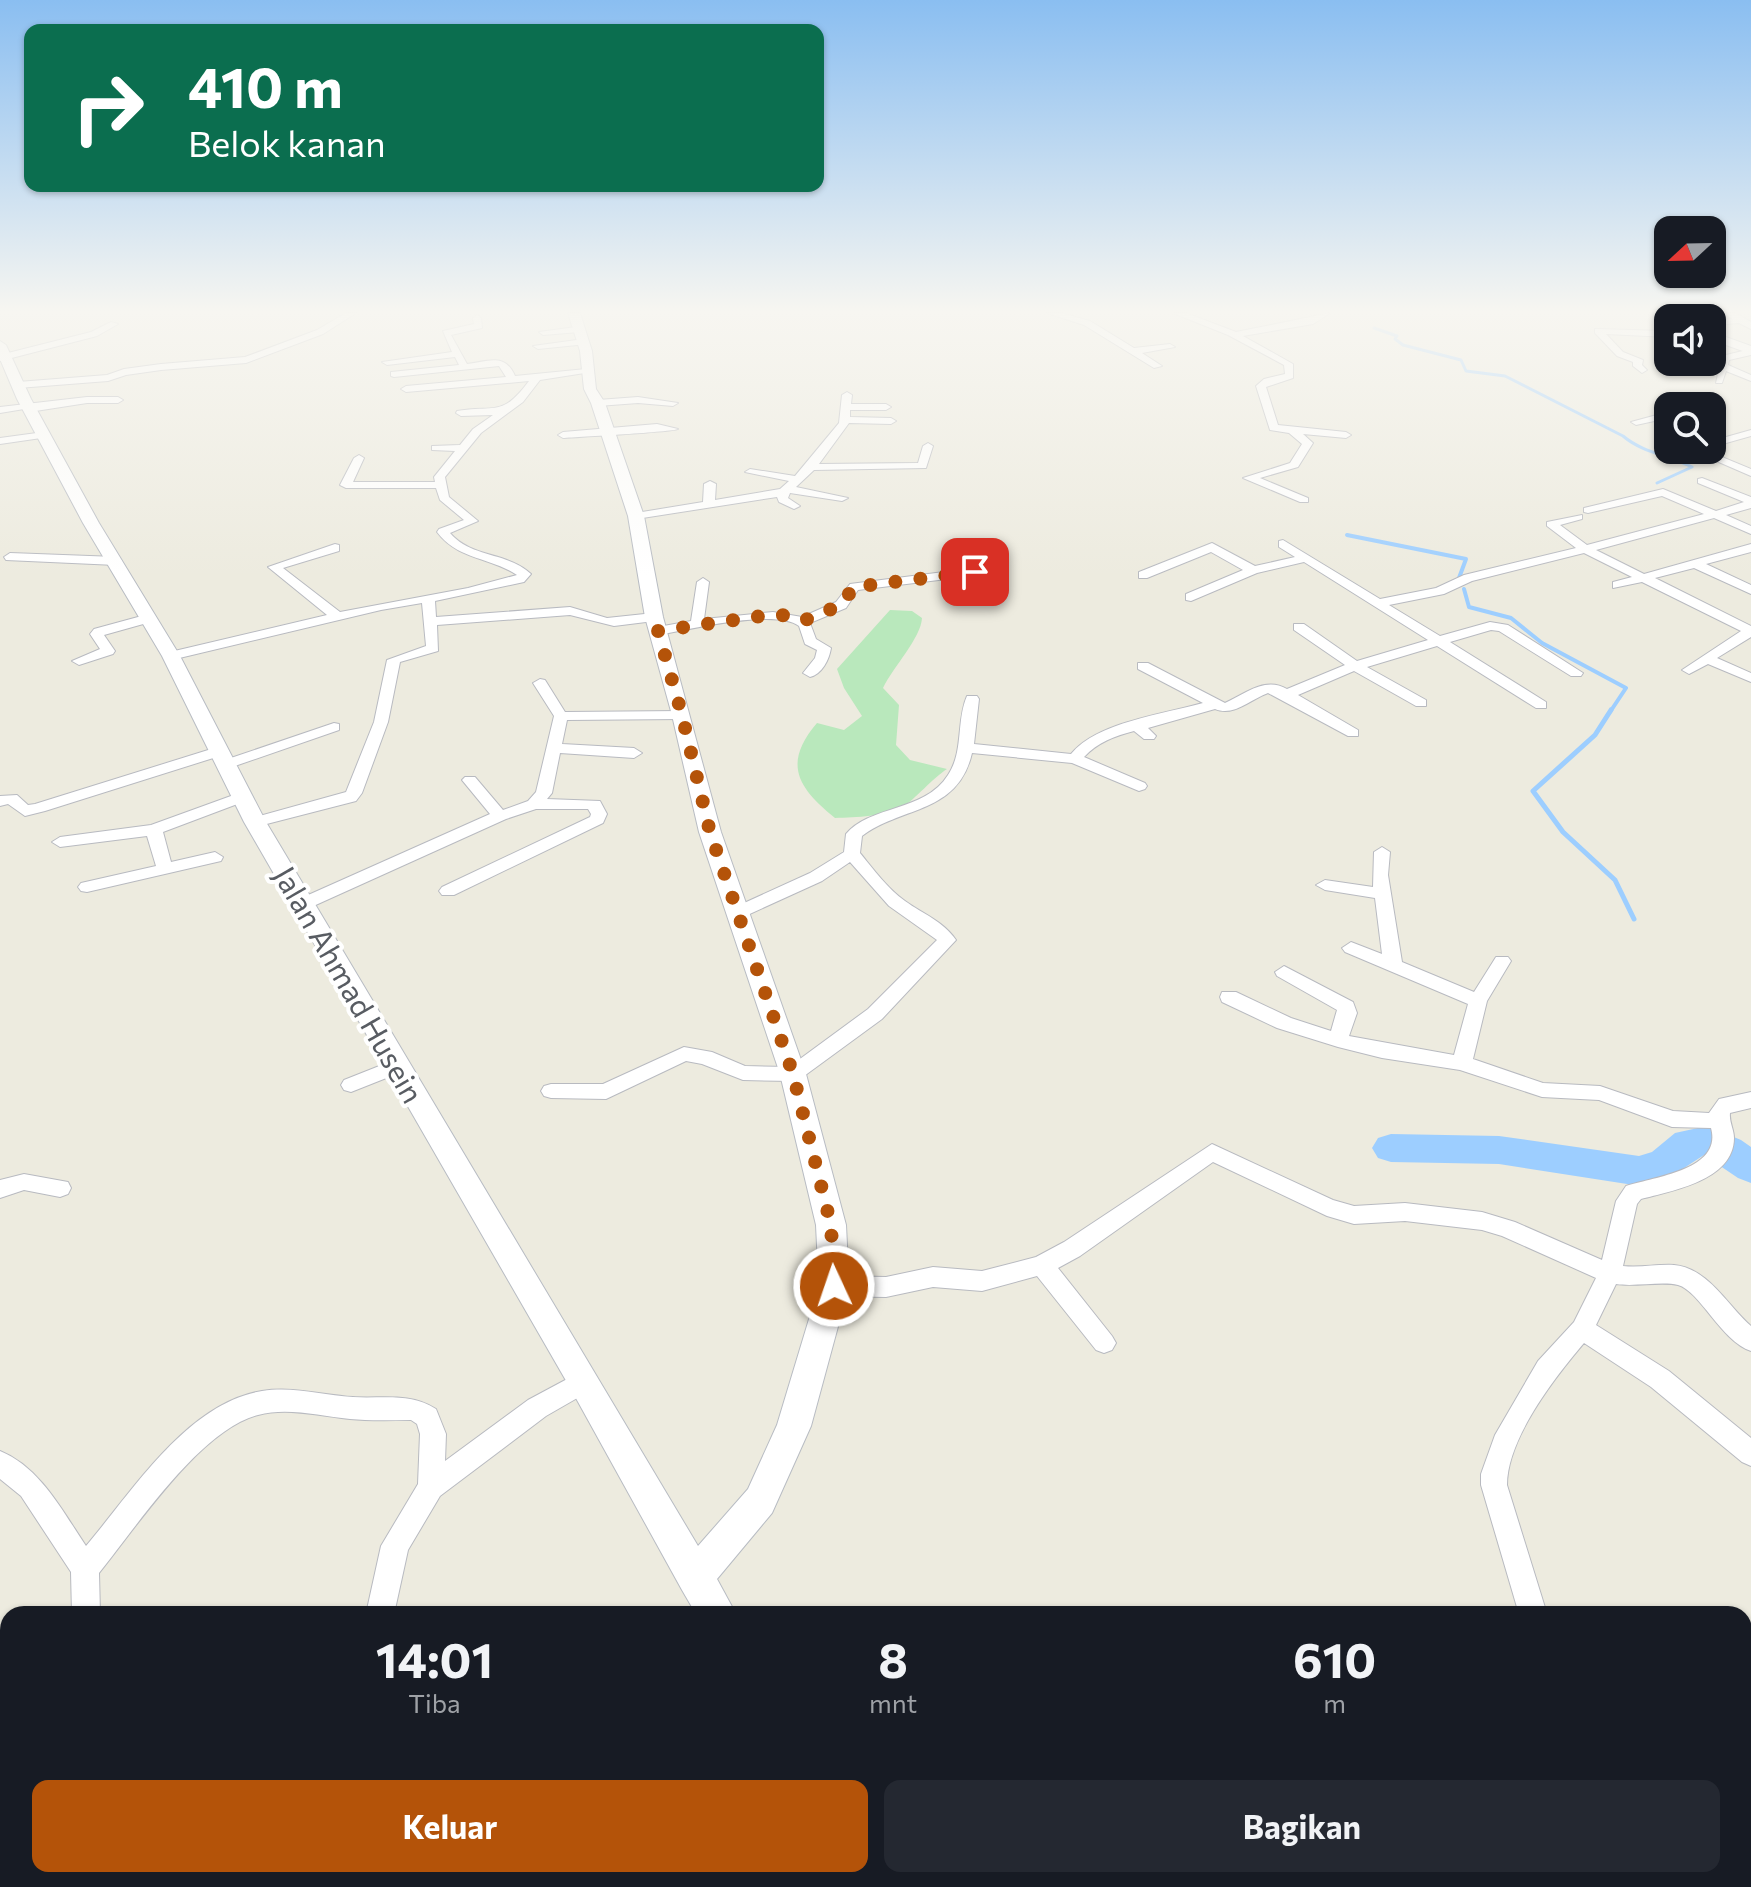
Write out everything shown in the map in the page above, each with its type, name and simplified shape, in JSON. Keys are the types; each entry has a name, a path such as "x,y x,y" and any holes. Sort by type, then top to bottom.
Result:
{"main road":[{"name":"Jalan Ahmad Husein","path":"26,401 70,485 171,656 255,822 584,1381 712,1606"},
{"path":"598,403 636,516 656,624 710,832 793,1074 831,1225 834,1286 794,1426 760,1501 695,1577"}],"street":[{"path":"0,410 22,401"},
{"path":"171,656 337,616 502,585 525,574 517,568 470,553 446,538 443,532 446,530 472,521 444,498 439,485 441,473 477,431 517,401"},
{"path":"598,403 624,401"},
{"path":"650,401 673,403"},
{"path":"847,401 886,407"},
{"path":"794,506 783,500 788,487 811,467 847,420 847,401"},
{"path":"1263,401 1271,426 1346,435"},
{"path":"461,413 505,411"},
{"path":"1636,422 1654,418"},
{"path":"847,420 891,421"},
{"path":"563,435 657,427 673,429"},
{"path":"1293,431 1308,443 1294,465 1249,478 1256,484 1304,500"},
{"path":"1726,440 1751,433"},
{"path":"0,441 44,435"},
{"path":"1726,437 1731,439"},
{"path":"811,467 920,466 925,464 928,446"},
{"path":"436,448 465,448"},
{"path":"359,458 346,485 439,485"},
{"path":"1726,461 1747,469"},
{"path":"750,472 788,487 842,498"},
{"path":"1702,481 1751,503"},
{"path":"709,505 710,484"},
{"path":"636,516 709,505 788,487"},
{"path":"1751,530 1660,492 1551,524 1585,549 1751,631"},
{"path":"1378,603 1447,588 1468,578 1751,503"},
{"path":"1283,544 1541,705"},
{"path":"1143,575 1212,547 1253,570"},
{"path":"335,548 274,567 337,616"},
{"path":"1617,585 1751,548"},
{"path":"10,557 116,561"},
{"path":"1191,597 1253,570 1306,558"},
{"path":"1694,563 1751,590"},
{"path":"431,621 579,611 609,622 697,625 782,615 803,621 841,605 854,587 975,572"},
{"path":"697,625 703,582"},
{"path":"255,822 350,798 381,722 393,663 399,657 433,648 428,600"},
{"path":"831,610 854,616"},
{"path":"79,661 108,651 97,634 99,632 149,618"},
{"path":"803,621 809,630 808,639 821,645 825,653 810,673"},
{"path":"1288,694 1355,666 1438,640 1497,626 1576,673"},
{"path":"1299,627 1355,666 1421,703"},
{"path":"1689,670 1751,631"},
{"path":"1708,659 1751,678"},
{"path":"1143,666 1214,705 1228,708 1269,688 1288,694 1353,733"},
{"path":"534,804 544,793 561,716 540,683"},
{"path":"551,1091 606,1092 684,1054 705,1057 743,1073 793,1074 875,1014 947,940 938,930 914,918 893,901 852,854 853,839 858,830 909,810 950,787 959,775 967,748 972,699"},
{"path":"1075,759 1083,748 1100,736 1143,731 1214,705"},
{"path":"561,716 682,715"},
{"path":"0,801 11,798 25,811 39,808 334,727"},
{"path":"554,748 634,753"},
{"path":"967,748 1075,759 1139,786"},
{"path":"470,780 500,816"},
{"path":"60,842 154,830 242,797"},
{"path":"303,904 500,816 534,804 594,804 599,814 597,820 448,891"},
{"path":"154,830 165,869"},
{"path":"1382,852 1382,894 1393,965"},
{"path":"737,913 816,877 852,854"},
{"path":"87,887 215,857"},
{"path":"1325,885 1382,894"},
{"path":"1351,948 1478,1001"},
{"path":"1462,1063 1478,1001 1502,961"},
{"path":"1284,972 1346,1007 1338,1040"},
{"path":"1229,997 1284,1023 1338,1040 1382,1051 1462,1063 1542,1090 1600,1093 1721,1137"},
{"path":"351,1085 397,1066"},
{"path":"1531,1606 1494,1485 1494,1474 1504,1443 1547,1369 1582,1329 1610,1274 1623,1212 1634,1192 1674,1184 1692,1176 1721,1137 1720,1111 1726,1104 1751,1100"},
{"path":"834,1286 886,1287 933,1277 982,1281 1042,1265 1072,1249 1212,1152 1346,1213 1364,1216 1405,1212 1482,1221 1507,1228 1610,1274 1636,1277 1676,1275 1686,1278 1696,1283 1724,1317 1751,1341"},
{"path":"0,1189 24,1182 60,1188"},
{"path":"1042,1265 1104,1343"},
{"path":"1582,1329 1660,1379 1751,1454"},
{"path":"382,1606 395,1546 431,1487 537,1408 584,1381"},
{"path":"85,1568 191,1441 227,1415 259,1403 294,1400 352,1408 415,1409 427,1417 433,1434 431,1487"},
{"path":"0,1463 30,1487 85,1568 86,1606"}],"green space":[{"path":"890,610 912,611 922,618 917,634 883,688 899,705 896,745 910,760 947,769 896,810 870,816 835,818 804,786 799,775 800,751 817,723 844,730 862,716 844,688 837,669"}],"waterway":[{"path":"1554,401 1639,446 1692,467 1657,483"},
{"path":"1347,535 1466,559 1459,578"},
{"path":"1464,589 1469,607 1511,618 1542,643 1626,688 1610,712"},
{"path":"1611,710 1595,735 1533,791 1563,832 1615,880 1634,919"},
{"path":"1391,1148 1499,1150 1640,1171 1665,1162 1688,1143 1707,1140 1728,1150 1751,1168"}],"route":[{"path":"834,1286 831,1225 793,1074 710,832 696,768 658,631 769,615 803,621 841,605 854,587 975,572"}]}
